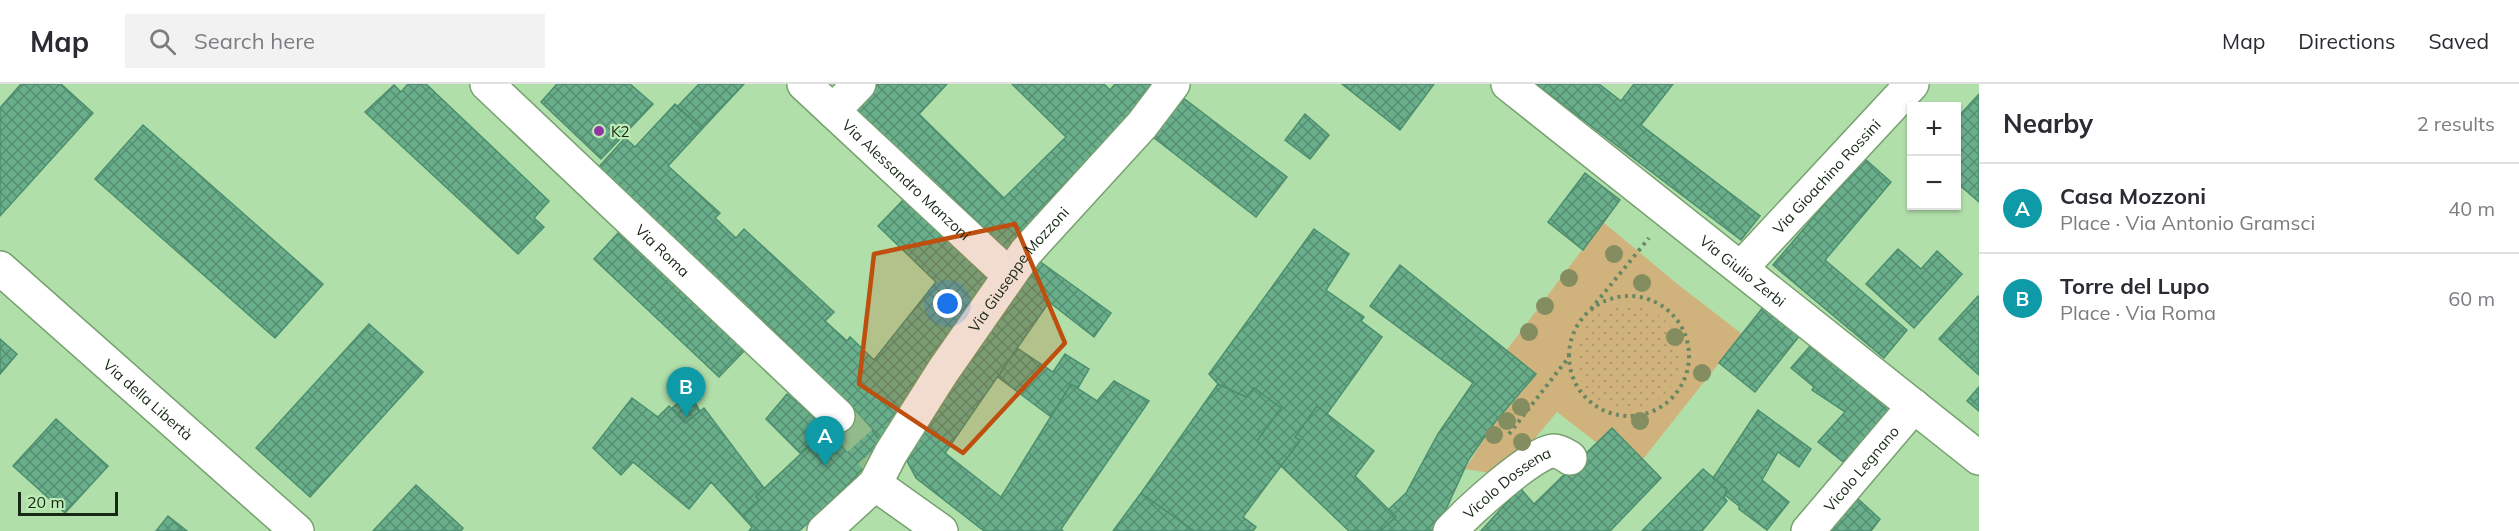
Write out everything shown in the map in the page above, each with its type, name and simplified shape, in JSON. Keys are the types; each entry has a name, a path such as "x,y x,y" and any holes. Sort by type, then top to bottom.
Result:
{"street":[{"name":"Via Roma","path":"487,84 838,416"},
{"name":"Via Alessandro Manzoni","path":"804,84 1009,275"},
{"path":"833,111 859,84"},
{"name":"Via Giuseppe Mozzoni","path":"824,531 880,476 891,453 943,371 1026,252 1142,125 1173,84"},
{"name":"Via Giulio Zerbi","path":"1508,84 1742,267 1979,458"},
{"name":"Via Gioachino Rossini","path":"1742,267 1912,84"},
{"name":"Via della Libertà","path":"0,268 297,531"},
{"name":"Vicolo Legnano","path":"1808,531 1914,406"},
{"name":"Vicolo Dossena","path":"1450,531 1469,510 1537,458 1551,451 1561,452 1570,458"},
{"path":"880,476 941,531"}],"path":[{"path":"1587,314 1600,304 1616,298 1632,296 1656,303 1676,318 1685,333 1689,348 1689,365 1683,383 1672,399 1656,410 1638,416 1618,416 1600,409 1585,397 1574,381 1569,362 1571,343 1577,327 1587,314 1670,212"}],"highlighted area":[{"path":"1015,224 1065,343 963,453 859,384 874,254"}],"shaded area":[{"path":"1603,222 1742,334 1643,459 1612,428 1597,443 1557,412 1504,475 1465,469 1495,422 1536,375 1506,351"},
{"path":"1628,305 1648,309 1665,320 1676,337 1680,357 1676,377 1665,394 1648,405 1628,409 1608,405 1591,394 1580,377 1576,357 1580,337 1591,320 1608,309"}],"building":[{"path":"21,84 61,84 93,113 0,216 0,108"},
{"path":"408,84 426,84 549,201 534,218 544,227 518,254 365,112 394,85 401,92"},
{"name":"K2","path":"557,84 630,84 653,104 601,159 541,102"},
{"path":"699,84 744,84 702,129 677,107"},
{"path":"864,84 947,84 919,114 1004,198 1066,137 1012,84 1104,84 1110,90 1115,84 1164,84 1006,260 849,109"},
{"path":"1342,84 1434,84 1400,130"},
{"path":"1536,84 1599,84 1621,101 1634,84 1673,84 1641,125 1760,216 1741,240"},
{"path":"1979,94 1979,202 1961,186 1961,114"},
{"path":"1182,97 1287,177 1256,217 1149,134"},
{"path":"675,104 702,129 668,166 720,213 715,218 736,238 744,229 834,312 825,321 847,341 850,337 874,360 936,282 878,226 907,196 989,272 992,288 883,444 852,406 596,170 625,138 635,147"},
{"path":"1305,114 1329,135 1310,159 1285,140"},
{"path":"143,125 323,284 275,338 95,179"},
{"path":"1864,158 1891,182 1825,260 1907,330 1884,358 1773,265"},
{"path":"1585,173 1620,200 1583,250 1548,222"},
{"path":"1314,229 1349,254 1326,290 1364,317 1361,321 1382,337 1327,414 1317,406 1295,437 1300,441 1281,466 1257,441 1281,408 1254,388 1246,397 1218,384 1209,374"},
{"path":"620,231 745,350 719,377 594,259"},
{"path":"1898,249 1921,269 1937,251 1962,274 1914,328 1866,284"},
{"path":"1035,258 1111,313 1094,337 1049,302 945,453 1001,497 1071,384 1097,401 1114,381 1149,401 1061,529 1063,531 984,531 916,478 904,455"},
{"path":"1400,265 1536,374 1495,422 1469,459 1436,531 1380,531 1396,517 1389,509 1406,493 1438,434 1473,383 1370,306"},
{"path":"1979,297 1979,375 1939,339"},
{"path":"1764,306 1800,335 1755,392 1719,363"},
{"path":"369,324 423,372 310,497 256,448"},
{"path":"0,339 17,354 0,374"},
{"path":"1812,344 1888,399 1891,418 1847,465 1818,442 1845,412 1812,390 1814,387 1791,368"},
{"path":"1017,348 1053,372 1065,354 1089,369 1078,388 1071,384 1051,417 998,377"},
{"path":"1218,384 1246,397 1254,388 1281,408 1257,441 1281,466 1243,517 1256,527 1253,531 1194,531 1141,493"},
{"path":"1979,387 1979,411 1967,401"},
{"path":"787,394 828,428 800,453 766,419"},
{"path":"632,398 658,417 669,406 685,423 704,408 764,488 756,496 759,500 742,516 711,482 689,509 633,462 621,475 593,448"},
{"path":"682,400 694,401 700,411 685,423 672,408"},
{"path":"852,406 883,444 837,497 799,531 749,531 752,527 742,516 759,500 756,496"},
{"path":"1317,406 1374,451 1355,476 1396,517 1380,531 1349,531 1281,466 1300,441 1295,437"},
{"path":"1758,410 1811,449 1799,467 1778,452 1762,480 1789,502 1767,530 1739,509 1739,506 1725,495 1727,489 1713,478"},
{"path":"56,419 108,466 65,513 13,466"},
{"path":"1612,428 1661,478 1610,531 1481,531 1520,488 1534,504"},
{"path":"1703,469 1727,489 1724,497 1727,501 1702,531 1642,531"},
{"path":"416,485 463,528 461,531 373,531"},
{"path":"1141,493 1194,531 1113,531"},
{"path":"1857,498 1880,519 1871,531 1828,531"},
{"path":"168,516 187,531 156,531"}],"tunnel":[{"path":"838,416 884,468"}],"place":[{"name":"K2","path":"599,131"},
{"name":"Torre del Lupo","path":"686,417"},
{"name":"Casa Mozzoni","path":"825,466"}]}
